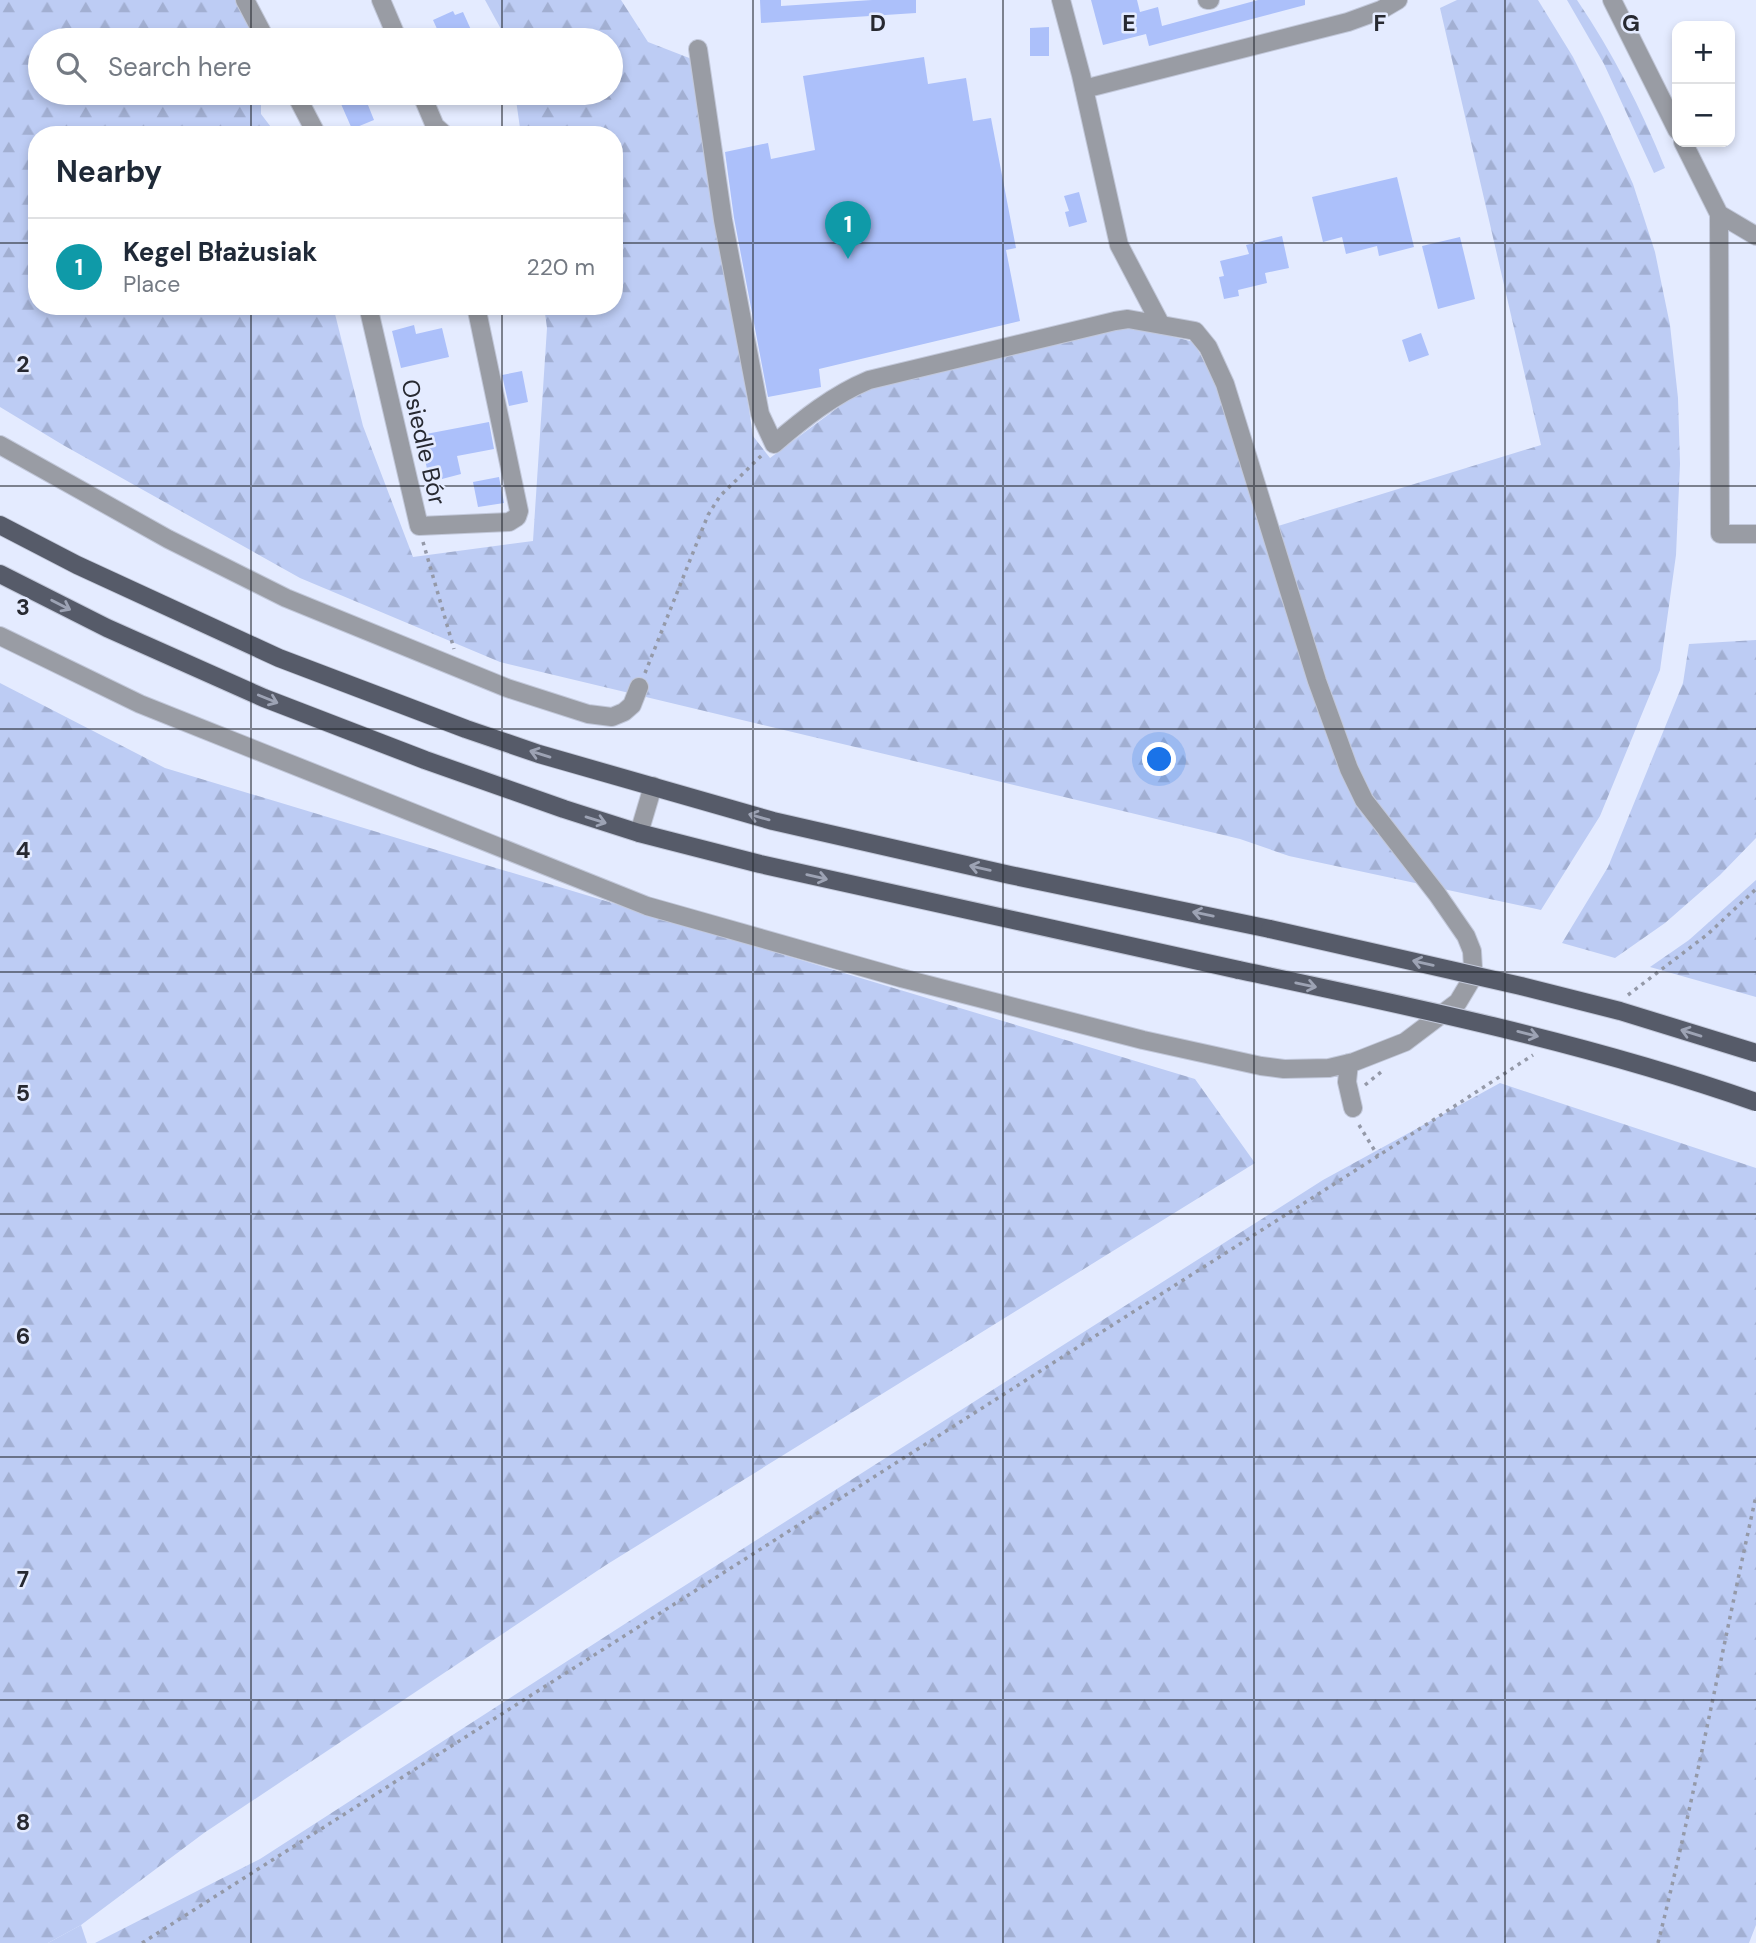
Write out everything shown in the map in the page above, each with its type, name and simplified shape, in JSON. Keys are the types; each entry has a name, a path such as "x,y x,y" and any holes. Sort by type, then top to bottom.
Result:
{"main road":[{"path":"0,525 88,571 279,658 539,754 773,821 1010,875 1270,929 1570,998 1756,1053"},
{"path":"0,574 107,628 264,698 437,765 639,833 836,881 1420,1009 1571,1045 1756,1102"}],"street":[{"path":"245,0 260,28"},
{"path":"381,0 393,28"},
{"path":"1061,0 1119,245 1161,325"},
{"path":"1082,82 1348,22 1381,10 1398,0"},
{"path":"1612,0 1672,120"},
{"path":"0,636 140,704 647,906 901,978 1143,1040 1284,1069 1329,1068 1405,1042 1458,1002 1470,982 1472,951 1466,936 1437,894 1364,800 1349,769 1317,681 1225,384 1208,347 1195,331 1128,319 1115,321 869,380 847,389 823,405 774,444 760,414 727,246 698,48"},
{"path":"301,105 312,126"},
{"path":"426,105 435,126"},
{"path":"1686,147 1719,214 1720,534 1756,534"},
{"path":"1719,214 1756,236"},
{"name":"Osiedle Bór","path":"370,315 419,526 509,522 517,517 519,511 478,315"},
{"path":"0,446 168,539 286,598 507,688 588,714 612,717 632,705 639,687"},
{"path":"639,833 653,786"},
{"path":"1349,1063 1347,1082 1353,1108"}],"path":[{"path":"639,687 665,628 708,515 720,496 774,444"},
{"path":"419,526 449,637 462,669"},
{"path":"1618,1001 1707,934 1756,889"},
{"path":"142,1943 1537,1052"},
{"path":"1353,1108 1377,1156"},
{"path":"1658,1943 1681,1850 1756,1496"}],"green space":[{"path":"0,0 236,0 252,28 28,28 28,105 261,105 261,114 270,126 28,126 28,315 335,315 363,426 413,557 533,541 547,328 545,315 623,315 623,126 520,126 517,105 623,105 623,28 500,28 485,0 621,0 648,42 697,61 753,436 770,458 870,387 1135,327 1194,342 1215,383 1262,531 1541,445 1440,8 1457,0 1538,0 1573,57 1603,117 1633,184 1655,252 1670,325 1678,398 1680,464 1676,555 1660,670 1600,816 1541,910 1289,856 1240,839 500,662 300,578 0,407"},
{"path":"1567,0 1577,0 1603,40 1636,102 1665,168 1654,173 1604,64"},
{"path":"1756,640 1756,838 1720,875 1665,923 1615,958 1562,943 1608,867 1683,683 1689,644"},
{"path":"0,683 165,768 1195,1079 1255,1163 606,1565 204,1833 81,1925 48,1943 0,1943"},
{"path":"1756,880 1756,997 1650,967 1689,940"},
{"path":"1500,1083 1756,1168 1756,1925 1749,1943 95,1943 260,1859 1323,1180"},
{"path":"81,1925 87,1943 48,1943"}],"building":[{"path":"760,0 781,0 781,6 916,0 916,13 761,23"},
{"path":"1091,0 1137,0 1140,12 1158,7 1162,26 1258,0 1305,0 1305,5 1149,46 1146,34 1103,45"},
{"path":"453,11 455,15 463,12 470,28 437,28 433,20"},
{"path":"1049,27 1049,56 1030,56 1030,28"},
{"path":"924,57 928,84 966,78 973,121 991,118 1016,248 1006,250 1020,321 819,369 821,387 768,397 734,218 725,152 768,143 771,159 815,150 803,76"},
{"path":"341,105 368,105 374,120 359,126 351,126"},
{"path":"1397,177 1414,247 1379,256 1377,246 1346,254 1342,237 1323,242 1312,197"},
{"path":"1079,192 1087,222 1069,227 1065,212 1069,211 1064,196"},
{"path":"1282,236 1289,268 1265,273 1267,283 1238,290 1239,296 1224,299 1219,277 1224,276 1220,261 1249,254 1246,245"},
{"path":"1460,237 1475,299 1438,309 1422,246"},
{"path":"414,325 416,334 442,328 449,357 401,368 392,331"},
{"path":"1421,333 1429,355 1409,362 1402,340"},
{"path":"522,371 528,402 509,406 502,375"},
{"path":"489,422 494,449 457,456 461,474 442,479 439,466 427,469 422,446 429,444 426,434"},
{"path":"499,477 504,503 478,507 473,482"}],"place":[{"name":"Kegel Błażusiak","path":"848,259"}]}
